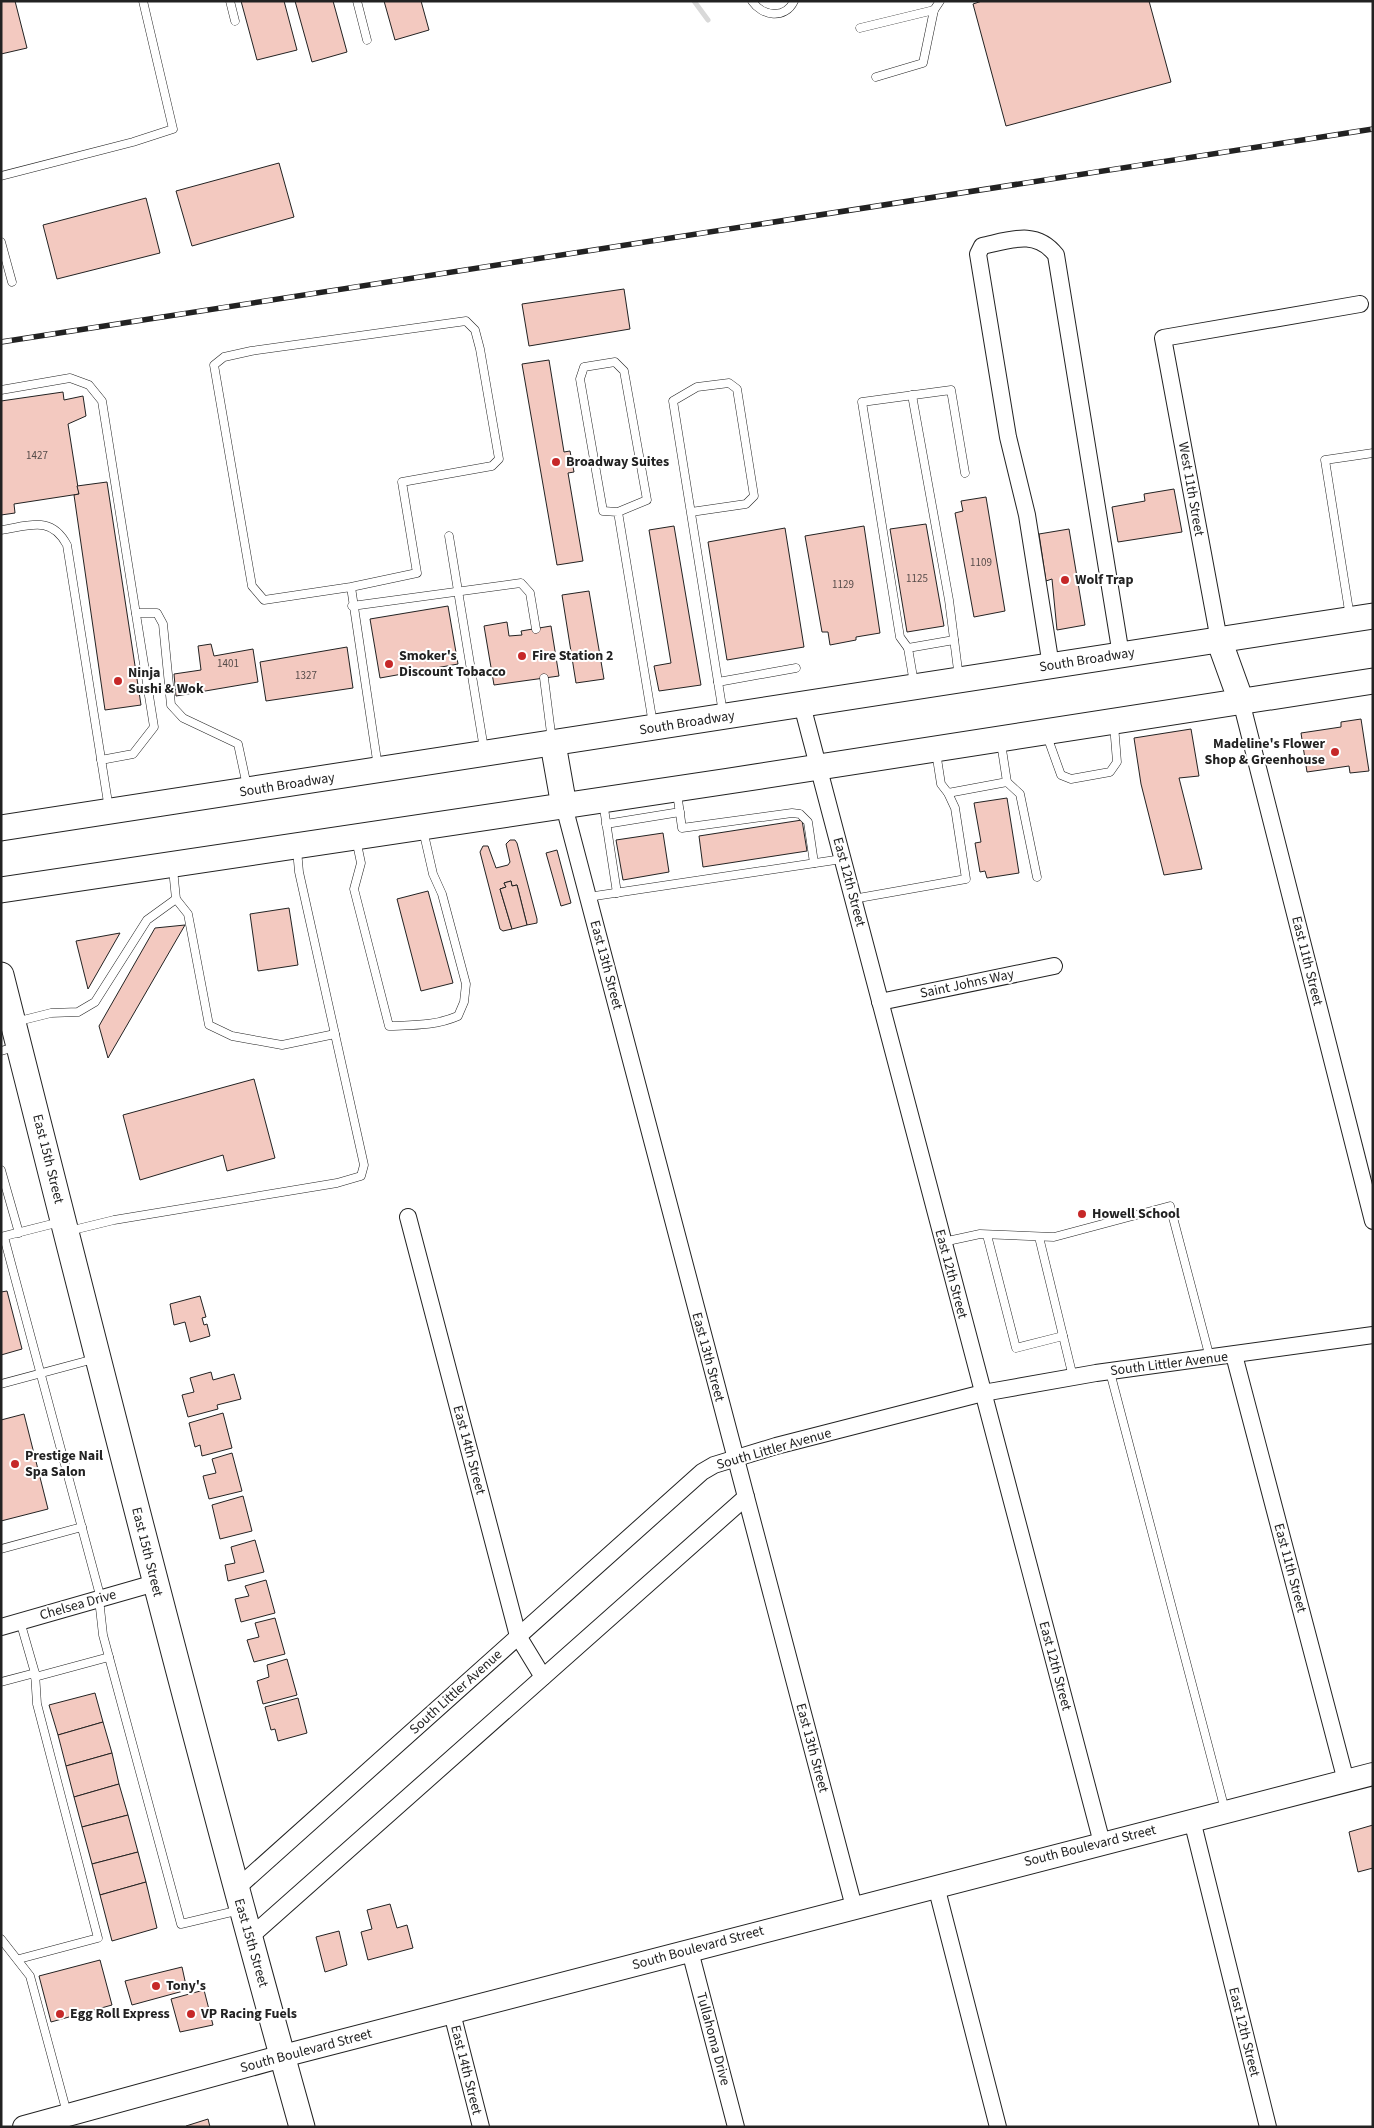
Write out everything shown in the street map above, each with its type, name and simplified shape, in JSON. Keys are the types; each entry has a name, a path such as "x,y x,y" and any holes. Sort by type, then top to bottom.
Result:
{"main road":[{"name":"South Broadway","path":"1,828 553,744 1362,617"},
{"path":"1219,640 1241,701"},
{"path":"1,890 602,800 678,800 818,767 1373,681"},
{"path":"553,744 564,806"},
{"name":"East 15th Street","path":"1,975 11,1040 65,1227 155,1583 249,1938 302,2127"},
{"name":"South Boulevard Street","path":"24,2127 282,2056 1373,1774"}],"street":[{"path":"1050,666 1027,516 1008,438 978,254 982,246 1027,238 1048,244 1056,255 1121,655"},
{"name":"West 11th Street","path":"1219,640 1163,338 1360,304"},
{"name":"East 11th Street","path":"1241,701 1373,1220"},
{"name":"East 12th Street","path":"802,705 1102,1843"},
{"name":"East 13th Street","path":"564,806 854,1907"},
{"name":"Saint Johns Way","path":"880,1002 1054,966"},
{"name":"East 14th Street","path":"408,1217 518,1636 543,1677"},
{"name":"South Littler Avenue","path":"239,1899 518,1636 702,1472 776,1446 983,1393 1110,1372 1373,1334"},
{"name":"East 11th Street","path":"1234,1355 1346,1781"},
{"path":"249,1938 746,1497"},
{"name":"Chelsea Drive","path":"1,1627 155,1583"},
{"name":"East 12th Street","path":"1192,1820 1268,2127"},
{"path":"936,1886 998,2127"},
{"name":"Tullahoma Drive","path":"690,1951 736,2127"},
{"name":"East 14th Street","path":"452,2013 481,2127"}],"lane":[{"path":"1,176 133,142 173,129 142,1"},
{"path":"230,1 235,20"},
{"path":"357,1 367,40"},
{"path":"752,1 766,13 776,14 782,12 794,1"},
{"path":"876,77 923,63 934,10 940,1"},
{"path":"860,28 934,10"},
{"path":"1,242 12,282"},
{"path":"466,321 475,330 480,349 499,459 492,466 402,482 417,573 352,587 264,600 252,586 214,365 224,357 251,351 466,321"},
{"path":"615,362 624,371 647,500 618,512 603,511 580,379 584,367 615,362"},
{"path":"1,390 70,378 89,385 102,401 154,727 133,754 101,760"},
{"path":"691,512 746,504 754,496 736,389 729,383 697,387 674,401 691,512 724,717"},
{"path":"915,687 908,648 900,637 898,628 862,402 951,390 964,472"},
{"path":"912,395 960,680"},
{"path":"1362,617 1325,460 1373,453"},
{"path":"618,512 654,728"},
{"path":"1,530 43,524 54,528 62,534 67,545 110,812"},
{"path":"450,536 484,753"},
{"path":"352,606 446,591 458,593 521,583 530,593 536,629"},
{"path":"352,587 352,606 378,771"},
{"path":"136,613 157,613 163,624 171,705 183,718 238,744 248,790"},
{"path":"908,648 954,640"},
{"path":"718,682 796,668"},
{"path":"544,678 553,744"},
{"path":"1046,732 1062,775 1071,779 1110,772 1118,762 1114,721"},
{"path":"1000,739 1007,782 1020,794 1037,878"},
{"path":"853,899 966,878 955,808 948,793 941,784 935,749"},
{"path":"948,793 1007,782"},
{"path":"602,800 617,893"},
{"path":"606,824 678,800 682,828 792,813 800,814 808,822 814,863"},
{"path":"356,837 361,863 354,889 389,1026 444,1022 458,1016 464,1002 466,984 442,894 433,874 422,827"},
{"path":"239,1899 181,1924 103,1636 100,1599 82,1527 3,1237 18,1233 114,1220 337,1183 361,1176 364,1165 299,872 297,846"},
{"path":"588,897 842,859"},
{"path":"173,864 176,899 188,914 209,1025 232,1036 282,1045 335,1034"},
{"path":"11,1040 51,1013 78,1012 95,1002 148,920 176,899"},
{"path":"2,1173 18,1233"},
{"path":"943,1242 988,1235 1054,1237 1170,1206 1210,1358"},
{"path":"988,1235 1016,1348 1063,1336"},
{"path":"1039,1237 1073,1378"},
{"path":"1,1384 98,1358"},
{"path":"1110,1372 1225,1812"},
{"path":"1,1549 82,1527"},
{"path":"19,1959 98,1938 36,1704 35,1675 20,1621"},
{"path":"1,1682 109,1657"},
{"path":"1,1939 19,1959 30,1976 67,2115"}],"building":[{"path":"1,1 15,1 27,48 1,54"},
{"path":"241,1 284,1 297,50 257,60"},
{"path":"295,1 333,1 347,52 312,62"},
{"path":"384,1 421,1 429,30 395,40"},
{"path":"982,1 1149,1 1171,82 1006,126 973,4"},
{"path":"279,163 294,217 192,246 176,191"},
{"path":"146,198 160,253 57,279 43,225"},
{"path":"624,289 630,329 529,346 522,304"},
{"name":"Broadway Suites","path":"549,360 564,452 570,451 574,472 568,473 583,561 557,565 522,364"},
{"path":"63,392 64,400 83,396 86,416 68,424 79,494 14,504 15,513 1,515 1,401"},
{"path":"107,482 141,705 105,710 74,495 79,494 77,486"},
{"path":"1174,489 1182,532 1118,542 1112,507 1145,501 1144,494"},
{"path":"986,497 1005,611 974,617 955,513 963,511 961,501"},
{"path":"926,524 944,626 907,632 890,529"},
{"path":"674,526 701,685 659,691 654,666 671,663 649,530"},
{"path":"864,526 880,633 856,637 856,640 830,645 828,632 822,632 805,536"},
{"path":"785,528 804,647 727,660 708,542"},
{"name":"Wolf Trap","path":"1069,529 1085,625 1057,630 1052,579 1046,581 1039,534"},
{"path":"589,591 604,679 576,683 562,595"},
{"path":"448,606 458,664 380,678 370,619"},
{"name":"Fire Station 2","path":"507,622 509,636 522,635 521,631 551,626 559,676 494,685 484,626"},
{"path":"211,644 214,656 253,649 258,682 176,696 174,674 201,670 198,646"},
{"path":"347,647 353,688 266,701 260,662"},
{"path":"1361,719 1369,771 1350,773 1349,766 1307,772 1301,733 1341,727 1341,722"},
{"path":"1191,729 1199,776 1179,778 1202,869 1164,875 1141,784 1134,738"},
{"path":"1007,798 1019,873 987,878 985,871 980,872 975,843 981,842 974,803"},
{"path":"802,820 807,851 703,867 699,836"},
{"path":"663,833 669,872 623,880 616,840"},
{"path":"510,840 515,840 517,843 537,923 527,925 517,885 512,886 511,881 504,883 506,887 500,889 512,929 503,931 500,929 480,852 483,846 488,846 496,868 508,865 510,862 506,844"},
{"path":"557,850 571,903 561,906 546,853"},
{"path":"511,881 512,886 517,885 527,925 512,929 500,889 506,887 504,883"},
{"path":"428,891 453,983 421,991 397,899"},
{"path":"289,908 298,965 258,971 250,914"},
{"path":"185,925 108,1058 99,1026 155,928"},
{"path":"120,933 88,989 76,941"},
{"path":"254,1079 275,1158 227,1171 223,1155 140,1180 123,1115"},
{"path":"7,1291 22,1349 1,1355 1,1292"},
{"path":"200,1296 206,1317 202,1318 204,1325 207,1324 210,1336 190,1342 185,1322 174,1325 170,1304"},
{"path":"211,1372 213,1380 234,1374 241,1399 217,1405 218,1409 188,1417 182,1395 194,1392 190,1378"},
{"path":"223,1413 232,1448 202,1456 200,1445 195,1447 189,1423"},
{"path":"24,1414 48,1509 1,1521 1,1420"},
{"path":"232,1453 242,1491 209,1499 203,1476 216,1473 212,1459"},
{"path":"243,1496 252,1531 220,1539 212,1505"},
{"path":"255,1540 264,1572 228,1581 225,1565 235,1563 231,1547"},
{"path":"266,1580 275,1613 241,1622 235,1599 249,1596 245,1586"},
{"path":"275,1618 285,1654 254,1662 247,1640 259,1637 255,1623"},
{"path":"287,1659 297,1695 263,1704 257,1681 269,1677 267,1665"},
{"path":"95,1693 103,1722 58,1735 49,1705"},
{"path":"298,1698 307,1733 278,1741 275,1729 271,1730 265,1707"},
{"path":"103,1722 112,1753 66,1766 58,1735"},
{"path":"112,1753 119,1784 74,1797 66,1766"},
{"path":"119,1784 128,1815 82,1827 74,1797"},
{"path":"128,1815 138,1852 92,1864 82,1827"},
{"path":"1373,1825 1373,1868 1358,1872 1349,1832"},
{"path":"138,1852 146,1882 100,1895 92,1864"},
{"path":"146,1882 157,1928 112,1941 100,1895"},
{"path":"390,1904 397,1928 407,1925 413,1948 368,1960 361,1932 372,1929 367,1910"},
{"path":"339,1931 347,1965 325,1972 316,1937"},
{"path":"100,1960 112,2005 51,2022 39,1976"},
{"name":"Tony's","path":"182,1967 187,1990 132,2005 125,1981"},
{"path":"204,1990 213,2025 180,2032 171,1999"},
{"path":"208,2119 210,2127 186,2127 186,2126"}],"waterway":[{"path":"694,1 708,20"}],"railway":[{"path":"1,342 1373,129"}],"place":[{"name":"Broadway Suites","path":"556,462"},
{"name":"Wolf Trap","path":"1065,580"},
{"name":"Fire Station 2","path":"522,656"},
{"name":"Smoker's Discount Tobacco","path":"389,664"},
{"name":"Ninja Sushi & Wok","path":"118,681"},
{"name":"Madeline's Flower Shop & Greenhouse","path":"1335,752"},
{"name":"Howell School","path":"1082,1214"},
{"name":"Prestige Nail Spa Salon","path":"15,1464"},
{"name":"Tony's","path":"156,1986"},
{"name":"Egg Roll Express","path":"60,2014"},
{"name":"VP Racing Fuels","path":"191,2014"}]}
